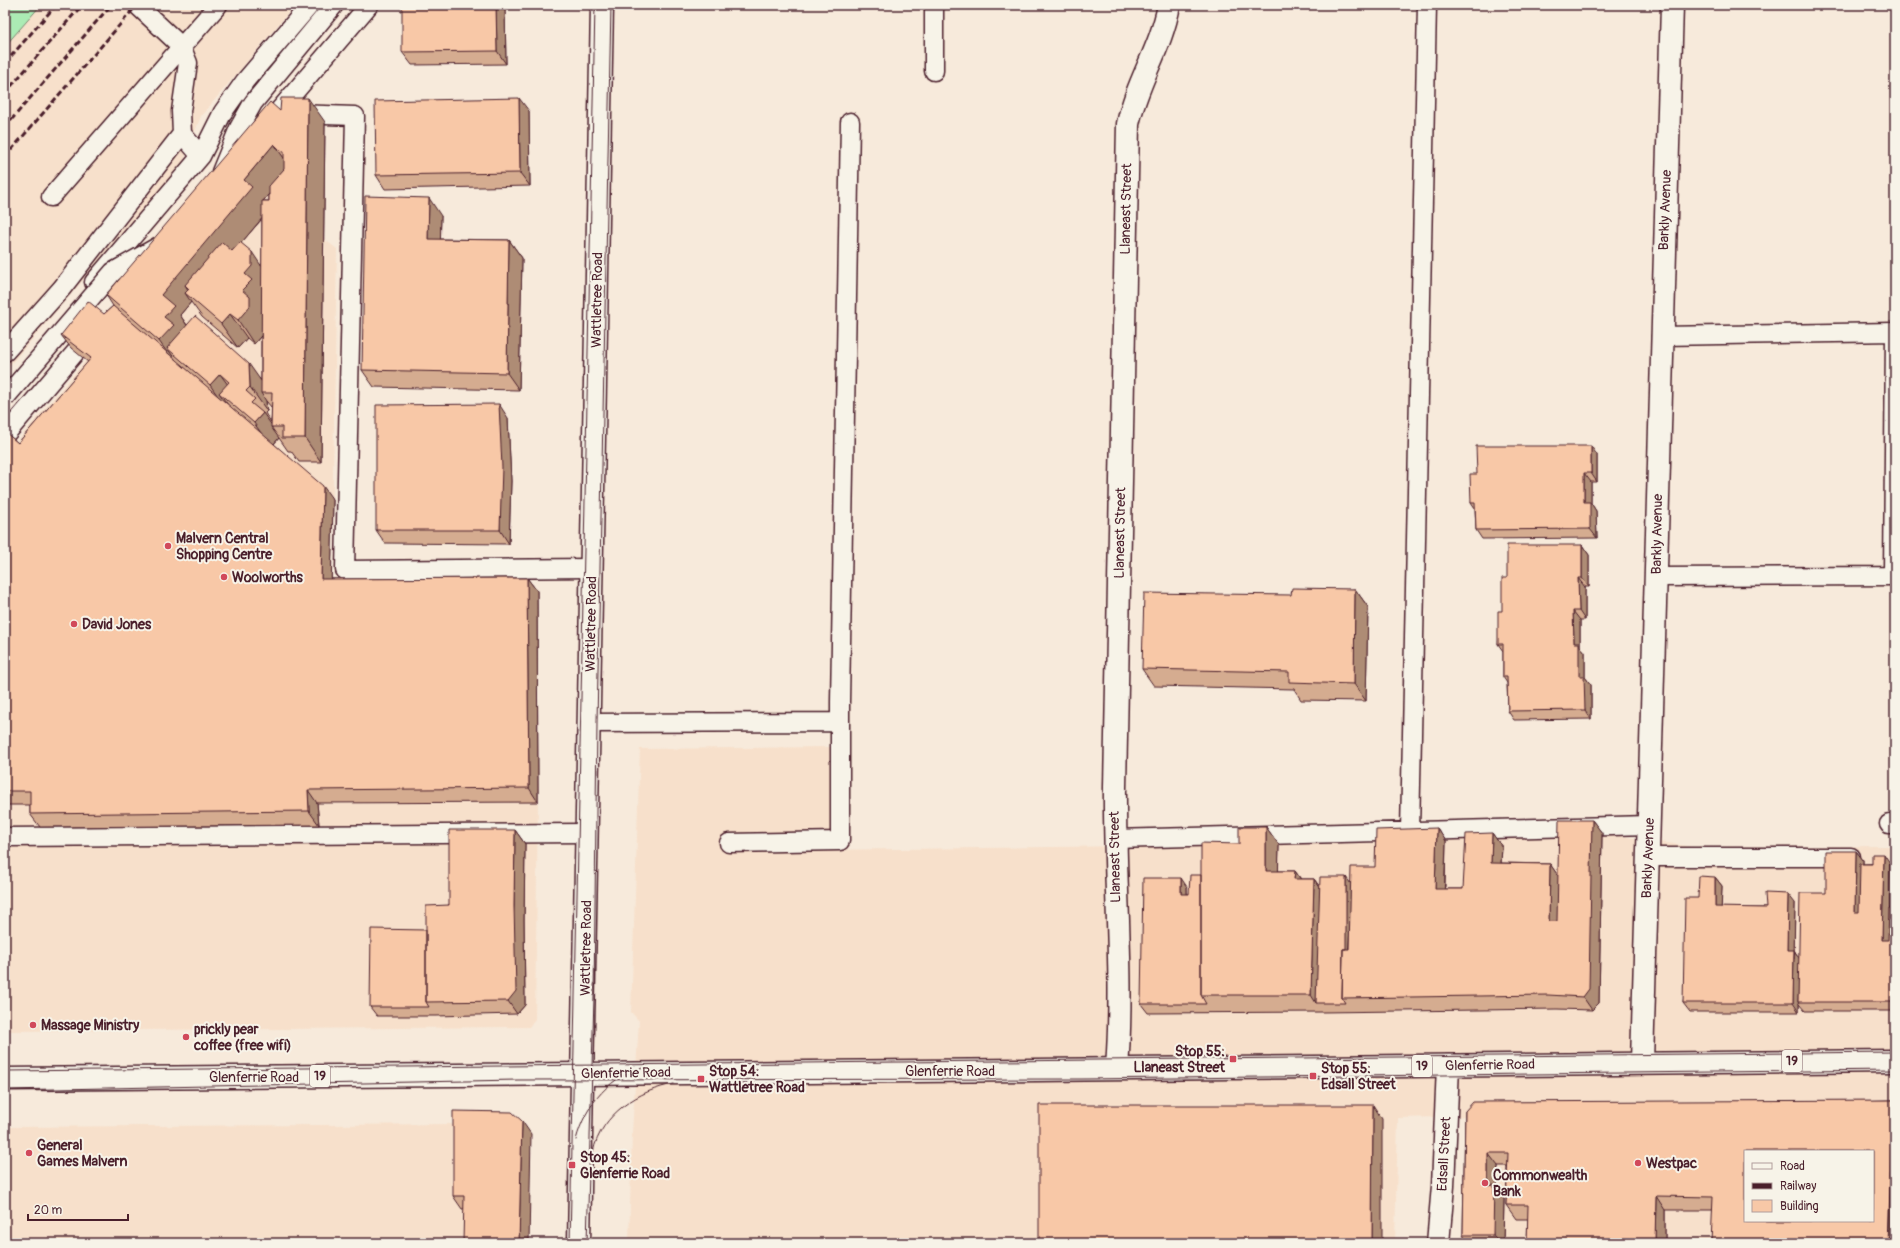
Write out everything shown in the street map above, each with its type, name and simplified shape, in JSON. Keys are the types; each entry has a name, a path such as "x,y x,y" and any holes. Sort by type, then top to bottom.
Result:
{"main road":[{"name":"Wattletree Road","path":"579,1243 588,833 602,5"},
{"name":"Llaneast Street","path":"1117,1068 1118,977 1114,839 1128,124 1138,87 1154,57 1165,26 1169,5"},
{"name":"Barkly Avenue","path":"1642,1062 1657,577 1661,336 1672,5"},
{"name":"Glenferrie Road","path":"5,1079 1448,1066 1642,1062 1895,1061"},
{"name":"Edsall Street","path":"1438,1243 1443,1186 1448,1066"}],"lane":[{"path":"137,5 181,46 188,63 181,111 182,134 201,156"},
{"path":"51,197 218,5"},
{"path":"5,386 201,156 224,112 241,87 310,5"},
{"path":"249,144 214,187 239,128 254,103 334,5"},
{"path":"369,5 270,120 355,116 345,570 592,568"},
{"path":"934,5 934,71"},
{"path":"1410,832 1427,5"},
{"path":"729,843 840,841 840,722 850,122"},
{"path":"5,352 62,288 182,134"},
{"path":"5,398 113,272 160,245 172,235 144,273"},
{"path":"5,435 102,321"},
{"path":"1657,577 1893,576 1895,332 1661,336"},
{"path":"589,723 840,722"},
{"path":"1114,839 1410,832 1649,824"},
{"path":"5,837 588,833"},
{"path":"1648,857 1860,857"}],"shaded area":[{"path":"8,5 295,5 201,116 182,165 5,371 5,9"},
{"path":"286,126 324,239 337,249 331,592 537,591 538,802 535,1019 529,1027 5,1031 5,455"},
{"path":"833,747 832,833 730,851 1386,843 1602,833 1693,847 1895,846 1895,1243 1472,1243 1481,1116 1398,1118 1395,1243 629,1243 632,1133 639,1021 631,1012 640,749"},
{"path":"463,1124 521,1125 531,1134 529,1243 5,1243 5,1127"}],"green space":[{"path":"9,5 41,5 5,46 5,10"}],"building":[{"path":"402,5 496,5 497,51 402,52"},
{"path":"281,98 308,98 305,438 282,438 282,427 271,427 272,393 261,393 262,201 269,201 269,186 284,169 284,151 280,150 274,144 244,180 252,187 161,295 174,306 164,317 174,325 159,341 106,295 270,102 280,111"},
{"path":"519,98 520,173 376,175 375,101"},
{"path":"365,196 429,198 428,239 509,240 507,373 362,370"},
{"path":"222,242 232,251 240,242 252,252 252,266 245,274 252,280 242,290 250,297 250,306 238,320 230,314 221,324 185,293 189,289 185,285"},
{"name":"Malvern Central Shopping Centre","path":"88,301 104,314 113,306 323,486 321,579 527,578 529,788 308,790 309,811 30,814 30,791 5,791 5,432 18,443 91,358 61,335"},
{"path":"195,316 249,364 250,387 246,391 255,399 251,403 263,413 254,423 219,393 229,382 220,374 210,385 167,348"},
{"path":"499,404 502,467 500,530 376,530 376,405"},
{"path":"1476,446 1591,446 1591,473 1584,473 1584,502 1590,502 1590,529 1476,530 1475,503 1471,503 1470,474 1477,474"},
{"path":"1507,545 1582,545 1582,578 1578,578 1579,611 1573,611 1574,643 1579,643 1579,676 1584,676 1585,710 1508,711 1507,677 1503,677 1503,644 1498,644 1498,611 1502,611 1502,578 1507,578"},
{"path":"1292,588 1355,589 1354,684 1289,682 1289,672 1142,669 1144,593 1291,595"},
{"path":"1559,820 1592,820 1589,989 1583,997 1548,995 1342,998 1343,949 1349,949 1351,867 1375,867 1376,830 1437,828 1435,889 1463,889 1466,834 1492,833 1491,863 1550,864 1549,921 1557,921"},
{"path":"1239,827 1266,827 1266,871 1295,871 1294,879 1314,879 1311,995 1201,995 1201,843 1239,844"},
{"path":"449,830 515,830 514,906 516,991 508,1001 426,1002 426,906 449,905"},
{"path":"1826,851 1856,851 1855,912 1859,912 1860,864 1872,864 1872,854 1884,854 1882,940 1888,940 1889,908 1895,908 1895,1002 1798,1002 1800,893 1826,893"},
{"path":"1190,875 1201,875 1201,995 1206,1004 1141,1004 1143,878 1181,878 1181,894 1189,894"},
{"path":"1699,876 1715,877 1715,907 1766,908 1765,893 1788,894 1787,950 1794,950 1793,1003 1683,1003 1685,898 1698,898"},
{"path":"1320,877 1346,877 1346,949 1343,949 1342,998 1345,1003 1316,1003"},
{"path":"371,929 426,930 426,1002 429,1007 370,1007"},
{"path":"1893,1100 1888,1243 1711,1243 1713,1197 1656,1196 1655,1243 1527,1243 1528,1205 1506,1205 1508,1153 1488,1153 1488,1186 1494,1185 1493,1235 1463,1235 1465,1111 1473,1102"},
{"path":"1039,1105 1373,1105 1372,1243 1039,1243"},
{"path":"453,1111 512,1112 522,1121 519,1243 463,1243 464,1196 453,1196"}],"tram line":[{"path":"570,1243 595,5"},
{"path":"587,1243 594,997 597,723 611,5"},
{"path":"5,1071 1895,1052"},
{"path":"576,1140 586,1115 593,1103 602,1093 622,1076 635,1070 648,1067"},
{"path":"5,1090 518,1080 1082,1079 1895,1070"},
{"path":"593,1152 597,1138 604,1126 623,1106 648,1092 674,1084"}],"railway":[{"path":"5,63 56,5"},
{"path":"5,93 82,5"},
{"path":"5,127 111,5"},
{"path":"5,157 137,5"}],"place":[{"name":"Malvern Central Shopping Centre","path":"168,546"},
{"name":"Woolworths","path":"224,577"},
{"name":"David Jones","path":"74,624"},
{"name":"Massage Ministry","path":"33,1025"},
{"name":"prickly pear coffee (free wifi)","path":"186,1037"},
{"name":"Stop 55: Llaneast Street","path":"1233,1059"},
{"name":"Stop 55: Edsall Street","path":"1313,1076"},
{"name":"Stop 54: Wattletree Road","path":"701,1079"},
{"name":"General Games Malvern","path":"29,1153"},
{"name":"Westpac","path":"1638,1163"},
{"name":"Stop 45: Glenferrie Road","path":"572,1165"},
{"name":"Commonwealth Bank","path":"1485,1183"}]}
